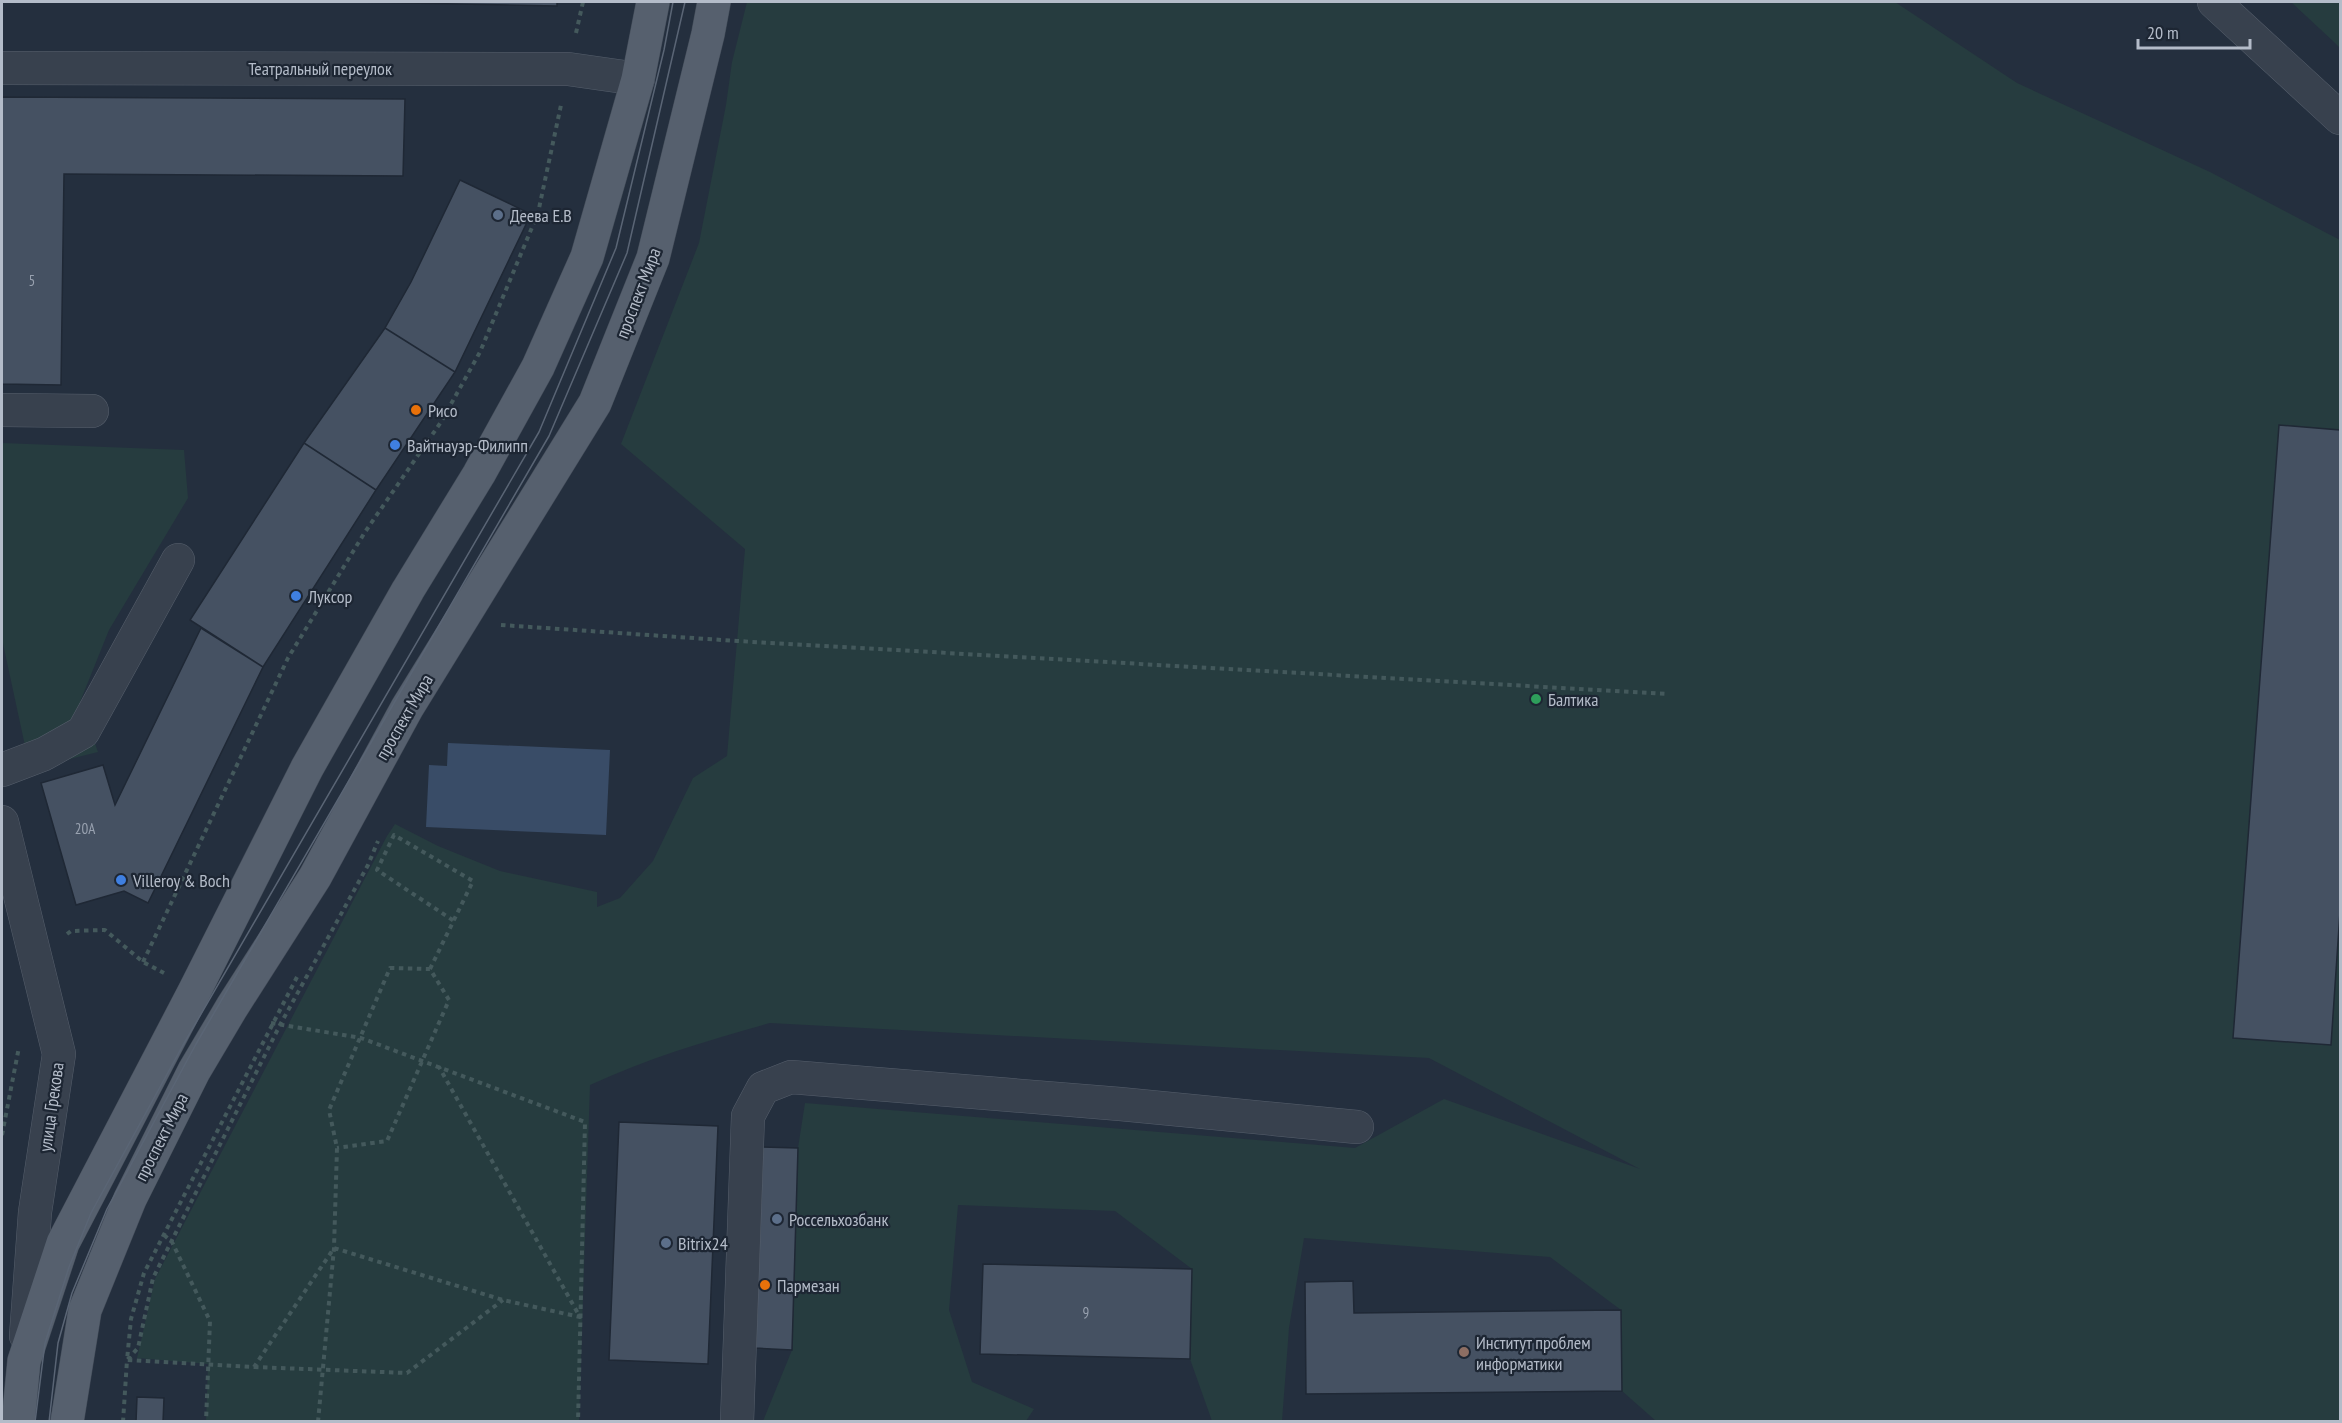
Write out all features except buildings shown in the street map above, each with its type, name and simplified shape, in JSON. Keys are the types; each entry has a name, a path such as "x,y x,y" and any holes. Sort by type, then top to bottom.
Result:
{"main road":[{"name":"проспект Мира","path":"18,1422 24,1361 63,1243 195,990 307,768 408,590 479,474 538,367 587,257 638,79 653,2"},
{"name":"проспект Мира","path":"67,1422 85,1310 130,1199 194,1071 315,877 407,708 595,403 653,258 714,2"}],"street":[{"path":"2214,2 2340,118"},
{"name":"Театральный переулок","path":"2,68 568,69 638,79"},
{"path":"2,410 92,411"},
{"path":"2,770 44,754 83,732 178,560"},
{"name":"улица Грекова","path":"2,822 59,1054 35,1212 24,1361"},
{"path":"737,1422 748,1116 762,1088 791,1077 1120,1104 1357,1127"}],"path":[{"path":"143,962 288,658 365,531 441,422 480,352 538,213 583,2"},
{"path":"494,625 1668,694"},
{"path":"377,870 394,835 473,881 430,969"},
{"path":"362,861 454,921"},
{"path":"318,1422 334,1248 337,1148 329,1110 390,968 430,969"},
{"path":"337,1148 387,1141 449,1000 430,969"},
{"path":"272,1023 361,1038 585,1122 578,1422"},
{"path":"439,1067 580,1317"},
{"path":"164,1235 172,1242 210,1321 206,1422"},
{"path":"334,1248 503,1299 580,1317"},
{"path":"254,1367 334,1248"},
{"path":"127,1360 406,1374 503,1299"}],"green space":[{"name":"Балтика","path":"747,2 1895,2 2017,83 2210,172 2340,240 2340,1421 1656,1421 1622,1391 1621,1310 1550,1257 1304,1238 1289,1328 1282,1421 1212,1421 1190,1359 1192,1269 1115,1211 958,1205 949,1310 972,1382 1034,1409 1026,1421 763,1421 792,1350 798,1148 805,1103 1355,1148 1444,1099 1640,1169 1429,1058 770,1023 656,1058 590,1085 579,1421 206,1421 208,1364 137,1358 155,1279 395,824 438,846 500,871 597,892 597,907 620,898 653,861 693,778 727,756 745,549 621,444 699,243 726,105 732,62"},
{"path":"2291,2 2340,2 2340,48 2334,42"},
{"path":"2,443 184,450 188,498 109,630 80,702 98,752 30,769 2,639"}],"water":[{"path":"448,743 610,750 606,835 426,827 429,765 447,766"}],"tram line":[{"path":"35,1422 45,1343 69,1267 91,1213 183,1045 539,432 616,248 664,50 673,2"},
{"path":"49,1422 58,1343 72,1293 107,1209 196,1044 549,436 627,253 685,2"}],"place":[{"name":"Деева Е.В","path":"498,215"},
{"name":"Рисо","path":"416,410"},
{"name":"Вайтнауэр-Филипп","path":"395,445"},
{"name":"Луксор","path":"296,596"},
{"name":"Балтика","path":"1536,699"},
{"name":"Villeroy & Boch","path":"121,880"},
{"name":"Россельхозбанк","path":"777,1219"},
{"name":"Bitrix24","path":"666,1243"},
{"name":"Пармезан","path":"765,1285"},
{"name":"Институт проблем информатики","path":"1464,1352"}]}
